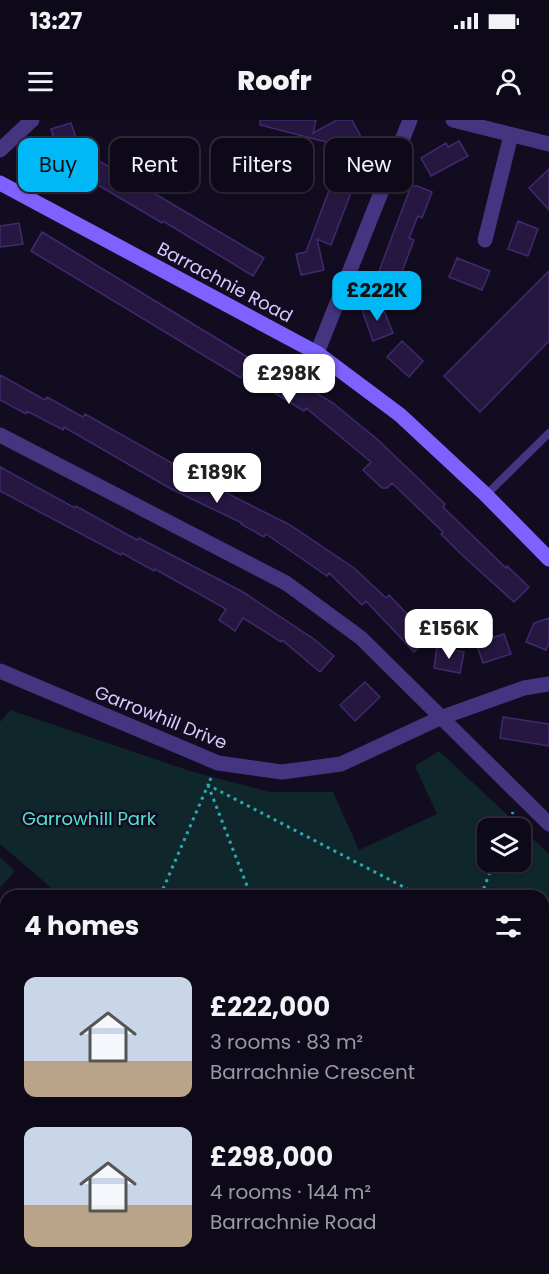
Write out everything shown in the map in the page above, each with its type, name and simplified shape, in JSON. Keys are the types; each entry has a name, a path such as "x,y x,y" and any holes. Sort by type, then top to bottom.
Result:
{"main road":[{"name":"Barrachnie Road","path":"0,183 317,353 400,415 486,495 549,559"}],"street":[{"path":"0,150 32,120"},
{"path":"317,353 410,120"},
{"path":"453,120 549,144"},
{"path":"485,240 511,135"},
{"path":"0,435 286,583 361,638 549,824"},
{"name":"Garrowhill Drive","path":"2,676 218,763 282,772 341,764 440,718 524,688 549,684"}],"lane":[{"path":"486,495 549,433"}],"path":[{"path":"163,890 218,763"},
{"path":"208,785 249,890"},
{"path":"208,785 409,890"},
{"path":"483,890 490,872"}],"green space":[{"name":"Garrowhill Park","path":"10,710 193,772 270,792 333,792 359,850 437,814 415,766 439,751 511,818 477,818 477,872 531,872 531,837 549,854 549,890 54,890 0,844 0,722"},
{"path":"0,857 15,871 0,888"}],"building":[{"path":"260,120 316,120 313,133 337,120 352,120 362,138 325,138 325,142 260,125"},
{"path":"71,123 76,138 54,138 51,129"},
{"path":"459,141 468,156 431,176 421,158 446,143 448,147"},
{"path":"98,162 110,167 110,192 152,192 264,258 253,276 163,221 162,223 98,185"},
{"path":"549,169 549,210 529,188"},
{"path":"412,186 432,192 422,218 418,216 409,238 414,240 398,282 378,274 409,192 412,192"},
{"path":"328,192 351,192 331,245 317,239 324,270 301,275 296,254 306,252"},
{"path":"518,221 538,229 528,256 508,249"},
{"path":"19,223 23,244 0,247 0,226"},
{"path":"42,232 262,366 265,362 333,403 378,440 445,504 443,507 529,587 514,602 460,553 441,534 443,532 392,483 387,488 382,488 363,470 371,462 306,408 304,411 243,374 241,378 31,251"},
{"path":"457,258 490,271 482,290 449,277"},
{"path":"549,271 549,341 480,412 444,376"},
{"path":"381,303 393,333 373,341 362,310"},
{"path":"402,341 423,361 409,377 387,357"},
{"path":"0,375 45,400 47,397 83,417 85,414 172,463 171,465 290,525 354,568 386,598 389,595 430,638 414,652 366,601 362,605 329,573 327,576 266,534 264,537 242,523 173,490 64,427 63,430 0,400"},
{"path":"0,467 137,540 139,538 243,592 314,639 334,656 320,672 282,640 281,642 243,618 235,631 219,620 226,609 155,569 154,571 122,553 121,555 0,491"},
{"path":"549,618 549,643 546,650 526,642 534,623"},
{"path":"504,634 511,654 483,663 476,643"},
{"path":"437,647 464,652 460,673 434,668"},
{"path":"365,682 380,697 355,721 340,705"},
{"path":"503,717 549,724 549,746 500,738"}]}
